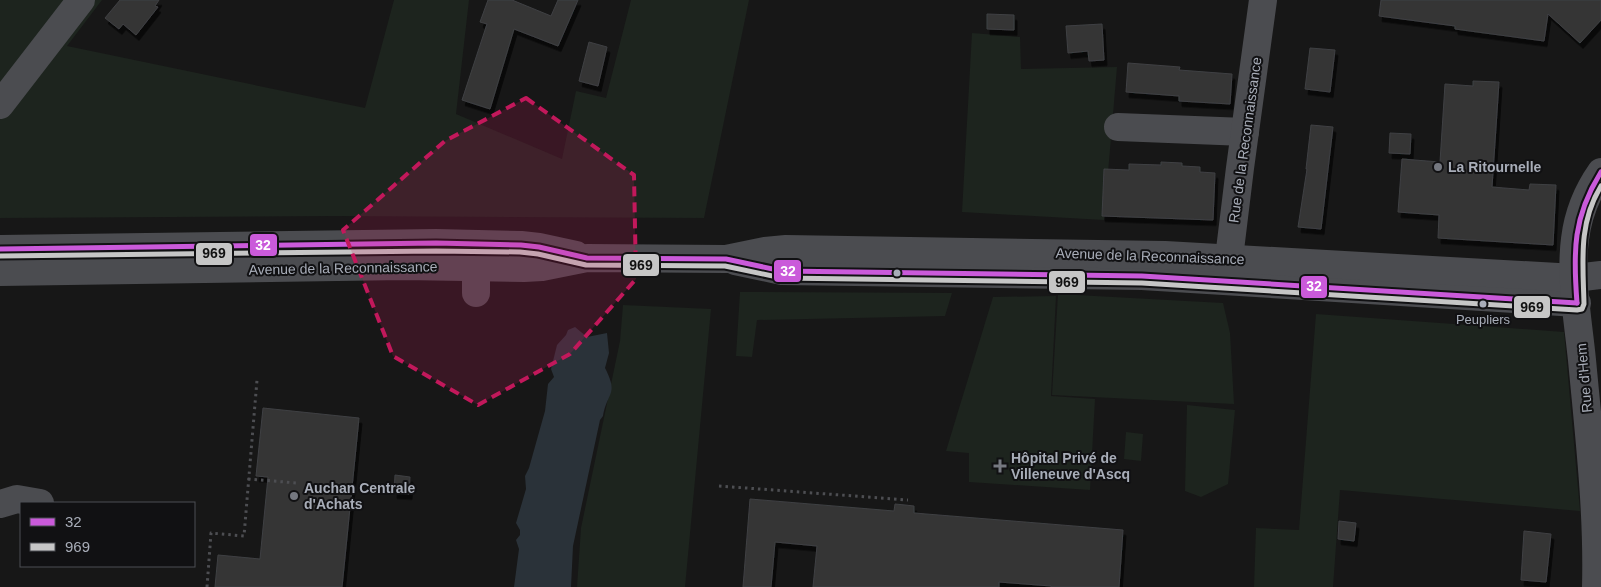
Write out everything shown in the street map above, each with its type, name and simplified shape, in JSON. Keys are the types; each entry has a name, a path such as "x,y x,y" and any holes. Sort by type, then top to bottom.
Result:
{"street":[{"path":"0,105 81,0"},
{"name":"Rue de la Reconnaissance","path":"1229,269 1263,0"},
{"path":"1118,127 1245,132"},
{"name":"Rue d'Hem","path":"1596,587 1596,530 1582,291 1575,240 1579,216 1588,192 1601,172"},
{"name":"Avenue de la Reconnaissance","path":"0,249 241,245 476,268"},
{"name":"Avenue de la Reconnaissance","path":"0,272 404,266 542,267 587,258 726,259 782,271 984,263 1142,276 1229,269 1582,291 1601,275"},
{"path":"0,504 17,499 34,502"}],"path":[{"path":"207,587 212,533 244,536 257,380"},
{"path":"248,479 297,483"},
{"path":"719,486 908,500"}],"highlighted area":[{"path":"526,98 634,175 636,279 570,354 478,405 393,356 343,230 445,141"}],"shaded area":[{"path":"0,0 102,0 67,46 365,108 394,0 469,0 456,114 562,159 576,91 606,98 631,0 749,0 704,218 335,216 0,218"},
{"path":"972,33 1020,37 1021,69 1117,67 1104,220 962,212"},
{"path":"740,292 952,293 945,316 757,320 752,357 736,356"},
{"path":"1058,294 1223,303 1230,333 1234,404 1052,395"},
{"path":"1056,296 1051,396 1095,399 1090,490 969,482 969,453 946,451 993,297"},
{"path":"623,305 711,309 685,587 577,587 581,528 620,341"},
{"path":"1316,314 1564,332 1580,511 1340,490 1333,587 1254,587 1256,528 1299,530"},
{"path":"575,327 587,337 607,333 609,353 605,368 612,389 600,420 573,546 571,587 514,587 519,549 516,540 520,535 520,530 516,523 526,489 525,476 545,411 548,384 554,377 551,369 557,345 568,330"},
{"path":"1187,405 1235,410 1228,484 1201,497 1185,491"},
{"path":"1126,432 1143,434 1141,461 1124,459"}],"building":[{"path":"120,0 159,0 155,6 158,7 136,35 123,24 119,29 105,18"},
{"path":"488,0 512,0 551,16 558,0 578,0 558,46 514,29 490,109 462,100 487,24 480,22"},
{"path":"1381,0 1601,0 1601,20 1580,43 1548,14 1544,41 1379,16"},
{"path":"987,14 1014,15 1014,30 987,29"},
{"path":"1102,24 1104,60 1089,61 1088,51 1068,53 1066,26"},
{"path":"589,42 607,47 598,86 579,81"},
{"path":"1310,48 1335,50 1330,92 1305,89"},
{"path":"1128,63 1180,67 1179,70 1232,74 1230,104 1179,101 1179,96 1126,92"},
{"name":"La Ritournelle","path":"1473,81 1499,82 1492,187 1529,190 1530,184 1556,185 1553,245 1438,238 1439,215 1398,212 1402,159 1440,162 1445,84 1473,86"},
{"path":"1311,125 1333,127 1321,229 1298,227 1307,169"},
{"path":"1390,133 1411,134 1410,154 1389,153"},
{"path":"1161,162 1182,163 1182,166 1200,167 1200,172 1215,173 1213,220 1102,216 1104,169 1129,170 1129,164 1161,165"},
{"name":"Auchan Centrale d'Achats","path":"263,408 359,418 342,587 215,587 218,555 260,559 268,477 256,476"},
{"path":"395,475 410,477 409,494 394,493"},
{"path":"750,499 894,511 895,504 914,506 914,513 1123,530 1119,587 1051,587 999,582 999,587 813,587 817,546 775,542 771,587 743,587"},
{"path":"1339,521 1356,523 1354,541 1338,539"},
{"path":"1524,531 1551,534 1546,582 1521,580"}],"transit line":[{"name":"32","path":"1577,303 1575,267 1577,235 1585,204 1601,172"},
{"name":"969","path":"0,256 436,251 520,252 538,254 586,265 725,266 782,278 1142,283 1577,310 1582,309 1584,304 1583,258 1585,229 1594,200 1601,186"},
{"name":"32","path":"0,249 436,243 521,245 539,247 587,258 726,259 782,271 1142,276 1577,303"}],"place":[{"name":"La Ritournelle","path":"1438,167"},
{"name":"Peupliers","path":"1483,304"},
{"name":"Hôpital Privé de Villeneuve d'Ascq","path":"1000,466"},
{"name":"Auchan Centrale d'Achats","path":"294,496"}]}
